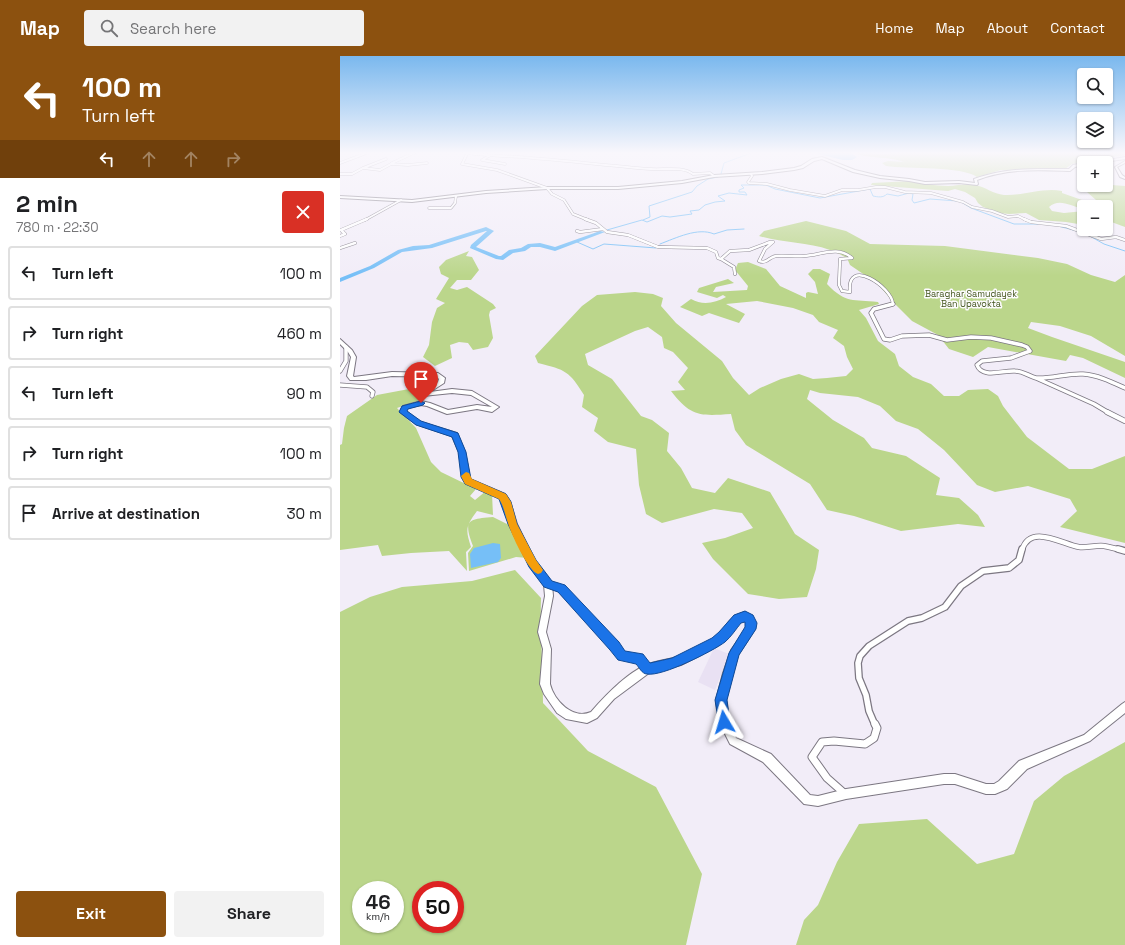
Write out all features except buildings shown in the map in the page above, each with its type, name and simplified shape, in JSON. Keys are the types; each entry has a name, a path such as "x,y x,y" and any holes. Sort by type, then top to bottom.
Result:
{"main road":[{"path":"343,344 353,354 355,359 350,376 352,378 366,378 392,374 438,375 442,378 441,383 425,393 425,395 452,391 472,393 496,407 492,410 477,407 447,412 428,404 421,403 405,408 403,412 418,423 455,435 462,452 468,481 503,496 513,524 532,564 548,584 548,596 542,632 547,649 545,684 547,691 560,710 569,716 587,718 594,715 610,696 647,669 681,661 720,639 738,618 745,616 751,623 751,629 734,653 721,700 724,722 733,741 767,758 808,800 818,801 846,794 944,779 955,779 986,789 994,789 1003,785 1023,765 1087,738 1125,707"}],"street":[{"path":"340,197 401,200 472,193"},
{"path":"552,193 564,200 573,214 596,223 603,230"},
{"path":"807,193 825,196 832,193"},
{"path":"933,193 1008,217 1018,216 1031,222 1066,226 1101,239 1116,237 1125,240"},
{"path":"429,208 451,208 455,203 456,196"},
{"path":"340,236 344,234 342,230 357,224 401,200"},
{"path":"577,231 603,230 628,235 658,246 707,248 716,252 718,258 734,267 735,274"},
{"path":"721,259 730,251 749,250 771,242 773,243 765,249 759,261 760,262 769,260 775,256 807,256 828,250 844,252 852,258 840,259 838,284 842,291 845,293 850,292 849,286 852,280 860,275 866,275 878,282 893,301 893,304 874,309 871,313 884,339 890,340 902,336 929,335 947,340 971,337 991,338 1022,345 1027,347 1030,351 1011,358 982,361 977,365 978,368 985,373 1016,371 1036,378 1094,404 1125,421"},
{"path":"340,248 355,243"},
{"path":"340,371 346,361 343,344"},
{"path":"1036,378 1060,378 1083,374 1106,379 1125,388"},
{"path":"340,385 367,387 373,392 372,396"},
{"path":"846,794 827,778 812,756 822,742 834,741 865,744 874,738 877,728 869,711 866,695 859,678 858,663 860,656 866,648 908,621 922,618 945,607 961,586 983,571 1009,568 1019,560 1023,547 1028,541 1035,537 1047,536 1080,547 1104,546 1125,551"},
{"path":"548,584 561,589 622,656 639,658 647,669"}],"shaded area":[{"path":"714,648 729,654 715,690 698,682"}],"green space":[{"path":"967,193 1011,195 1063,193 1082,200 1077,200 1077,207 1061,203 1053,204 1049,207 1052,211 1064,213 1077,212 1077,224 1039,220 1026,213 999,213 983,207 975,198"},
{"path":"1089,193 1125,193 1125,227 1113,223 1113,200 1096,200"},
{"name":"Baraghar Samudayek Ban Upavokta","path":"806,221 846,231 870,244 945,246 1038,258 1067,264 1091,275 1115,282 1125,275 1125,356 1091,336 1060,326 1031,322 1028,328 1125,362 1125,378 1083,358 1070,355 1066,361 988,347 973,357 949,349 938,335 912,321 878,284 850,265 847,258 821,247 759,236 764,231"},
{"path":"469,251 466,256 472,257 479,270 471,280 457,280 450,288 457,290 467,287 493,304 496,308 490,311 489,315 493,338 488,347 473,350 468,343 459,342 450,345 452,358 435,366 423,357 429,345 432,322 437,308 445,303 436,299 449,278 441,274 439,267 446,260"},
{"path":"748,262 766,269 780,286 806,298 806,293 808,292 818,294 815,282 808,274 813,269 820,269 830,274 827,284 839,295 850,299 878,302 879,304 859,310 866,318 878,341 895,354 899,366 913,377 931,384 944,396 959,396 968,390 988,389 998,396 1003,406 1027,437 1069,469 1092,469 1125,456 1125,543 1060,527 1077,511 1070,499 1028,486 995,492 977,485 944,450 918,429 896,421 880,406 858,397 820,393 810,390 807,399 833,420 864,438 872,448 906,456 940,478 936,495 959,498 978,515 985,527 958,524 901,531 854,516 827,510 810,484 746,445 735,430 731,414 711,415 697,413 684,406 678,400 671,391 685,390 678,382 688,368 673,352 664,348 662,337 648,327 635,331 585,354 588,365 612,379 641,416 652,420 669,433 667,451 681,468 692,488 715,493 728,478 770,492 795,534 819,550 816,569 807,597 779,599 748,594 713,559 702,543 725,538 753,528 742,513 714,509 662,523 646,514 639,485 636,449 608,442 594,431 598,418 582,407 584,395 574,381 570,376 561,370 538,363 535,356 582,306 597,295 635,292 653,294 663,298 661,306 676,323 722,361 733,378 749,395 760,388 781,379 799,374 813,379 846,376 853,369 847,357 844,346 833,338 838,330 819,322 813,315 793,308 757,301 726,304 745,314 739,323 709,313 702,316 680,307 691,299 709,303 726,297 723,295 717,298 697,292 699,288 728,279 734,283 716,287 713,292 747,290 748,286 735,270 738,263"},
{"path":"409,389 420,400 397,408 416,428 431,462 441,472 476,489 470,496 475,500 486,491 492,494 493,515 477,511 469,524 467,532 471,547 466,552 467,571 449,551 382,556 378,545 340,550 340,445 342,444 347,416 377,395"},
{"path":"493,517 511,526 528,558 516,557 469,571 468,553 473,546 468,531 468,526 473,520"},
{"path":"515,570 541,598 543,703 588,751 656,787 702,874 686,945 340,945 340,612 370,597 402,587 472,581"},
{"path":"1125,742 1125,945 796,945 804,920 818,905 837,862 859,824 927,819 977,864 1014,854 1034,801 1064,776"}],"water":[{"path":"493,543 500,544 501,558 498,562 471,568 470,554 474,548"}],"waterway":[{"path":"643,220 650,217 649,206 687,193"},
{"path":"607,230 642,220 647,222 662,216 670,217 692,214 690,211 699,210 705,205 725,201 718,196 727,193"},
{"path":"733,193 747,195 746,193"},
{"path":"797,193 820,198 845,193"},
{"path":"872,193 873,196 877,197 882,197 887,194 898,196 907,193"},
{"path":"911,193 913,194 912,200 914,203 930,199 957,201"},
{"path":"961,202 971,208 1014,224 1038,224"},
{"path":"1058,226 1077,231"},
{"path":"340,280 372,267 400,251 413,248 430,247 486,229 491,231 473,246 473,248 484,251 498,258 503,258 511,251 523,250 530,245 540,245 555,249 602,232"},
{"path":"660,244 680,236 694,233 708,232 714,234 727,230 744,229"},
{"path":"1090,236 1104,244 1125,251"},
{"path":"577,242 593,249 604,244 656,248"}],"slow traffic":[{"path":"466,476 468,481 503,496 513,524 532,564 538,570"}],"route":[{"path":"421,403 412,404 405,408 403,412 418,423 450,432 455,435 462,452 468,481 503,496 513,524 532,564 548,584 561,589 622,656 639,658 647,669 681,661 716,642 738,618 745,616 749,619 751,629 734,653 721,700 724,722"}]}
